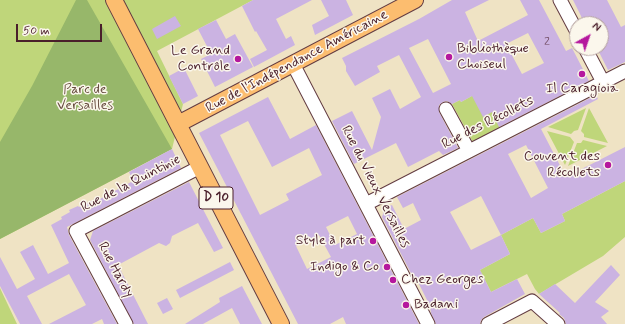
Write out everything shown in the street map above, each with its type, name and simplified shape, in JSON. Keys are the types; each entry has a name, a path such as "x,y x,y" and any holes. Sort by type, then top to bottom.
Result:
{"main road":[{"name":"D 10","path":"114,0 281,324"},
{"name":"Rue de l'Indépendance Américaine","path":"178,124 415,0"}],"street":[{"path":"560,0 569,17"},
{"path":"589,56 604,82"},
{"name":"Rue du Vieux Versailles","path":"293,64 428,324"},
{"name":"Rue des Récollets","path":"366,204 625,71"},
{"path":"446,109 469,151"},
{"name":"Rue de la Quintinie","path":"76,231 200,167"},
{"name":"Rue Hardy","path":"76,231 126,324"},
{"path":"488,324 532,301 558,324"}],"green space":[{"name":"Parc de Versailles","path":"0,0 253,0 157,51 183,104 172,149 0,239"},
{"name":"Parc de Versailles","path":"76,0 87,0 172,149 0,239 0,142 32,86"},
{"path":"479,92 500,128 473,142 452,104 460,100 461,102"},
{"path":"586,108 578,130 571,134 548,127"},
{"path":"589,108 608,143 584,137 584,134 581,131"},
{"path":"547,131 570,137 574,142 565,165"},
{"path":"583,140 607,146 568,166 577,143 581,143"},
{"path":"625,181 625,237 603,256 539,294 527,274 491,292 480,270 510,254 501,235 533,218 541,233 565,221 562,214"},
{"path":"0,288 17,324 0,324"}],"building":[{"path":"253,0 312,0 276,19 286,39 291,36 295,45 254,67 250,59 267,50 256,31 255,32 242,6"},
{"path":"321,0 346,0 353,15 315,35 312,25 329,16"},
{"path":"452,0 489,0 465,12 478,41 528,15 520,0 539,0 566,51 569,50 569,56 576,56 589,81 499,127 492,112 483,117 472,96 461,102 460,100 452,104 447,101 443,102 439,105 439,112 458,148 443,155 439,151 408,167 396,143 354,164 332,121 352,111 372,150 381,117 372,98 390,89 400,109 421,97 399,55 377,66 380,72 355,86 346,71 346,66 342,58 419,19","holes":["528,33 544,63 522,74 506,44","428,39 451,84 433,93 409,48"]},
{"path":"573,0 607,0 621,27 625,25 625,62 608,70 601,56 609,56 609,16 581,16"},
{"path":"175,16 181,26 157,39 152,29"},
{"path":"216,20 226,39 235,34 253,67 215,87 201,59 211,54 198,29"},
{"path":"184,68 198,96 183,104 169,76"},
{"path":"596,95 598,99 541,129 566,177 625,147 625,181 562,214 565,221 541,233 533,218 501,235 510,254 480,270 491,292 517,279 525,294 484,317 480,324 436,324 431,313 430,306 417,280 415,281 382,217 385,208 392,205 404,229 421,220 413,203 403,208 397,197","holes":["526,145 548,188 531,198 508,154","481,196 501,235 471,250 450,212"]},
{"path":"268,97 290,139 316,125 419,324 346,324 343,317 330,324 298,324 199,133","holes":["248,121 272,167 309,148 322,175 286,194 289,200 260,215 220,135","348,216 357,234 335,245 326,227","319,235 331,257 307,269 296,246"]},
{"path":"172,149 181,168 67,227 69,235 117,324 104,324 102,319 92,324 49,324 86,305 69,274 27,296 42,324 20,324 0,286 0,257 17,289 35,279 20,252 33,245 48,274 69,263 51,225 62,219 61,217 70,212 69,210 97,198 98,200 133,181 129,172"},
{"path":"189,182 223,248 214,252 198,223 172,236 170,243 166,246 159,243 118,265 148,324 134,324 90,240 93,231"},
{"path":"230,262 234,270 180,298 176,290"},
{"path":"611,265 620,275 595,302 609,311 601,317 607,324 566,324 564,318 559,314 560,313 539,294 555,284 575,303"},
{"path":"242,286 262,324 240,324 232,308 203,324 185,324 220,302 219,298"},
{"path":"167,298 173,309 163,314 157,303"}],"place":[{"name":"Bibliothèque Choiseul","path":"449,57"},
{"name":"Le Grand Contrôle","path":"238,59"},
{"name":"Il Caragioia","path":"582,74"},
{"name":"Couvent des Récollets","path":"608,165"},
{"name":"Style à part","path":"373,241"},
{"name":"Indigo & Co","path":"387,267"},
{"name":"Chez Georges","path":"393,280"},
{"name":"Badani","path":"406,305"}]}
